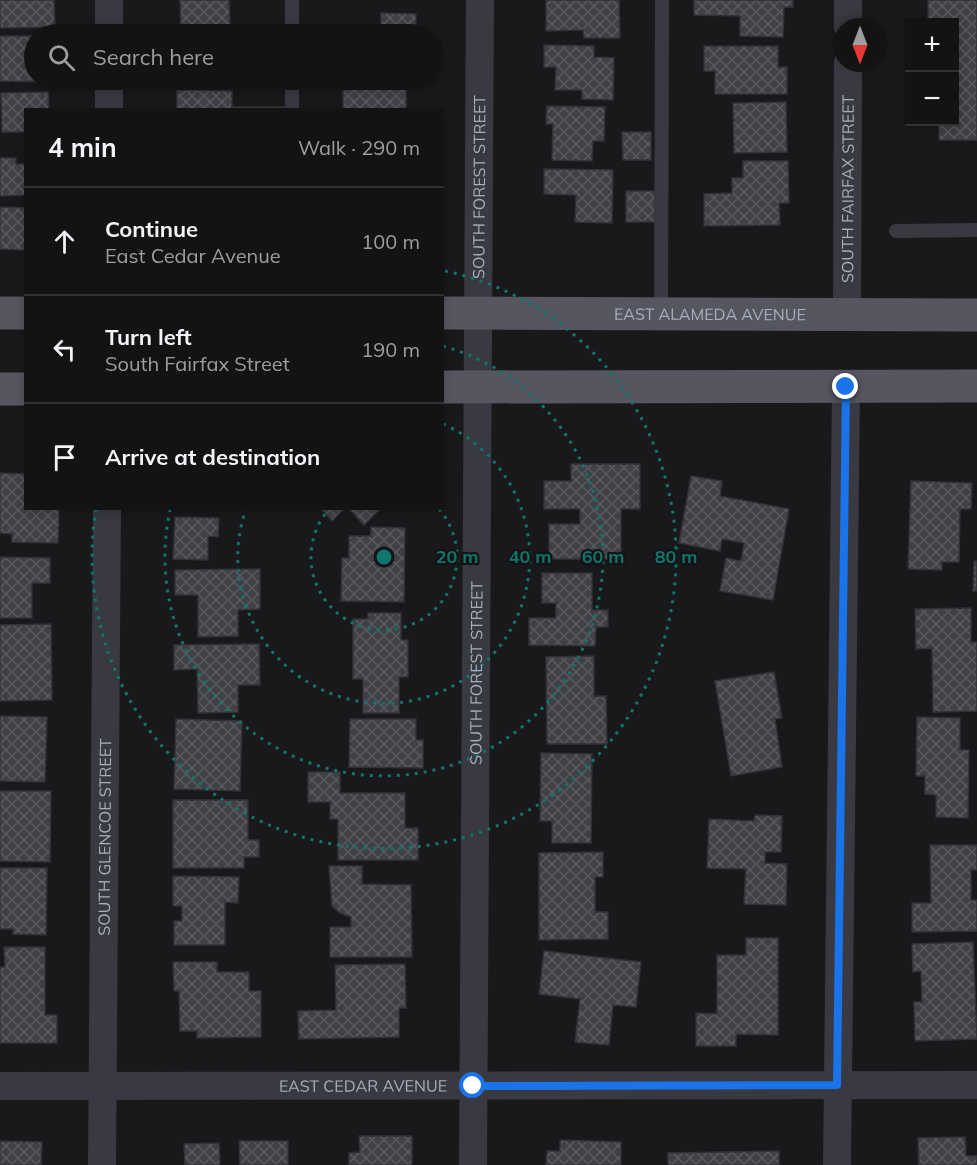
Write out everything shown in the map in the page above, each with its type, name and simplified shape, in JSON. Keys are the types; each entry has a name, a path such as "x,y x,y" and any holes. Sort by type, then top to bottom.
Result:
{"main road":[{"path":"0,313 24,313"},
{"name":"EAST ALAMEDA AVENUE","path":"444,313 977,315"},
{"path":"444,387 977,386"},
{"path":"0,389 24,389"}],"street":[{"path":"109,24 110,0"},
{"name":"SOUTH FOREST STREET","path":"473,1165 480,0"},
{"path":"848,0 848,18"},
{"name":"SOUTH FAIRFAX STREET","path":"847,315 848,72"},
{"path":"109,90 109,108"},
{"path":"837,1165 846,387"},
{"name":"SOUTH GLENCOE STREET","path":"102,1165 107,510"},
{"name":"EAST CEDAR AVENUE","path":"0,1086 977,1085"}],"lane":[{"path":"292,0 292,24"},
{"path":"661,314 662,0"},
{"path":"292,90 292,108"},
{"path":"896,231 977,230"}],"building":[{"path":"0,0 54,0 55,24 24,24 24,28 0,28"},
{"path":"180,0 229,0 230,24 181,24"},
{"path":"546,0 619,0 620,38 584,38 583,30 546,31"},
{"path":"694,0 793,0 793,7 784,7 783,37 740,36 740,16 694,15"},
{"path":"928,0 977,0 977,140 939,140 939,126 959,126 959,18 928,18"},
{"path":"381,13 416,14 416,24 381,24"},
{"path":"0,36 24,36 24,81 0,81"},
{"path":"544,45 594,46 594,57 614,58 613,100 582,99 582,90 555,90 556,67 544,67"},
{"path":"704,46 778,46 778,67 787,67 787,94 715,94 715,71 704,71"},
{"path":"177,90 232,91 232,107 285,107 285,108 177,108"},
{"path":"343,90 406,90 406,108 343,108"},
{"path":"48,92 49,108 24,108 24,132 2,132 1,93"},
{"path":"786,102 787,152 734,153 733,103"},
{"path":"547,106 605,107 604,141 593,141 592,161 552,160 553,124 546,124"},
{"path":"622,132 651,132 651,160 623,160"},
{"path":"0,158 16,158 16,164 24,164 24,195 0,196"},
{"path":"743,161 788,161 789,203 779,203 780,225 704,226 704,194 732,193 732,178 743,178"},
{"path":"544,169 613,170 612,223 575,222 576,195 544,194"},
{"path":"626,191 655,191 655,222 626,222"},
{"path":"0,207 24,208 24,250 0,249"},
{"path":"571,464 640,464 640,509 621,509 621,559 549,559 549,524 580,524 580,509 544,509 544,481 571,481"},
{"path":"0,473 24,474 24,510 59,510 58,543 12,542 12,534 0,533"},
{"path":"691,476 722,481 720,496 789,509 773,600 720,591 726,558 741,561 744,543 722,539 720,551 679,543"},
{"path":"911,481 972,483 971,509 960,509 959,562 942,562 942,570 908,569"},
{"path":"322,510 343,510 332,521"},
{"path":"350,510 379,510 364,525"},
{"path":"175,517 219,518 218,537 208,536 208,560 173,559"},
{"path":"371,527 405,528 404,602 341,601 342,558 349,558 349,536 371,536"},
{"path":"0,557 50,558 50,583 32,583 32,618 0,618"},
{"path":"974,561 977,561 977,591 973,591"},
{"path":"260,569 260,609 238,610 238,636 198,637 198,595 175,595 175,570"},
{"path":"542,573 592,573 592,610 608,610 608,627 596,627 595,646 529,645 529,618 556,618 556,603 542,603"},
{"path":"971,608 971,642 977,642 977,711 933,712 932,648 916,649 915,609"},
{"path":"368,613 401,613 401,640 408,640 408,677 399,677 399,713 363,713 363,679 353,679 353,619 368,619"},
{"path":"51,624 52,700 0,701 0,625"},
{"path":"259,644 260,685 238,685 238,712 198,713 197,669 174,670 174,645"},
{"path":"594,656 594,696 606,696 607,744 547,744 546,657"},
{"path":"774,672 782,718 775,719 782,767 731,776 715,681"},
{"path":"0,716 47,717 45,782 0,781"},
{"path":"917,717 960,718 960,750 969,750 968,818 936,817 936,795 925,794 925,776 916,776"},
{"path":"176,719 242,721 240,791 174,789"},
{"path":"350,719 416,719 416,740 423,740 423,768 349,767"},
{"path":"541,753 592,754 591,843 552,843 552,821 540,821"},
{"path":"308,772 340,772 340,793 405,793 405,828 418,828 418,860 338,860 338,819 330,819 330,802 308,802"},
{"path":"0,791 51,791 50,862 0,861"},
{"path":"173,800 248,800 248,840 259,840 259,857 244,857 244,868 173,868"},
{"path":"755,815 782,816 781,852 765,852 765,863 787,864 786,905 744,904 746,869 707,868 709,819 754,821"},
{"path":"930,845 977,845 977,870 971,870 971,900 977,900 977,931 912,932 912,903 931,903"},
{"path":"603,852 603,877 595,877 595,912 608,912 608,939 539,940 539,853"},
{"path":"329,866 362,866 362,884 411,885 412,957 330,957 330,927 351,927 351,917 340,913 332,906"},
{"path":"0,868 47,868 46,935 13,934 13,929 0,929"},
{"path":"173,876 239,877 238,903 225,902 225,945 174,945 174,921 182,921 182,906 173,906"},
{"path":"746,938 778,938 778,1035 736,1034 736,1046 696,1046 696,1013 717,1014 717,955 746,955"},
{"path":"973,942 977,1039 915,1041 914,1002 922,1002 921,971 913,972 912,944"},
{"path":"4,947 45,947 45,1015 57,1015 57,1043 0,1043 0,967 5,967"},
{"path":"544,951 641,962 636,1007 613,1005 609,1045 575,1042 580,999 539,994"},
{"path":"173,962 217,962 217,972 249,972 249,991 261,991 261,1037 197,1038 197,1031 180,1031 179,991 174,991"},
{"path":"405,964 406,1008 399,1008 399,1037 299,1039 298,1011 336,1010 335,965"},
{"path":"359,1136 412,1136 412,1165 349,1165 349,1153 360,1152"},
{"path":"965,1137 966,1156 977,1156 977,1165 919,1165 918,1138"},
{"path":"560,1140 621,1142 621,1165 546,1165 547,1151 560,1151"},
{"path":"0,1141 42,1142 41,1165 0,1165"},
{"path":"239,1141 288,1141 288,1165 240,1165"},
{"path":"219,1143 220,1165 185,1165 184,1144"},
{"path":"779,1151 779,1165 668,1165 668,1153"}],"route":[{"path":"473,1086 837,1085 846,387"}]}
